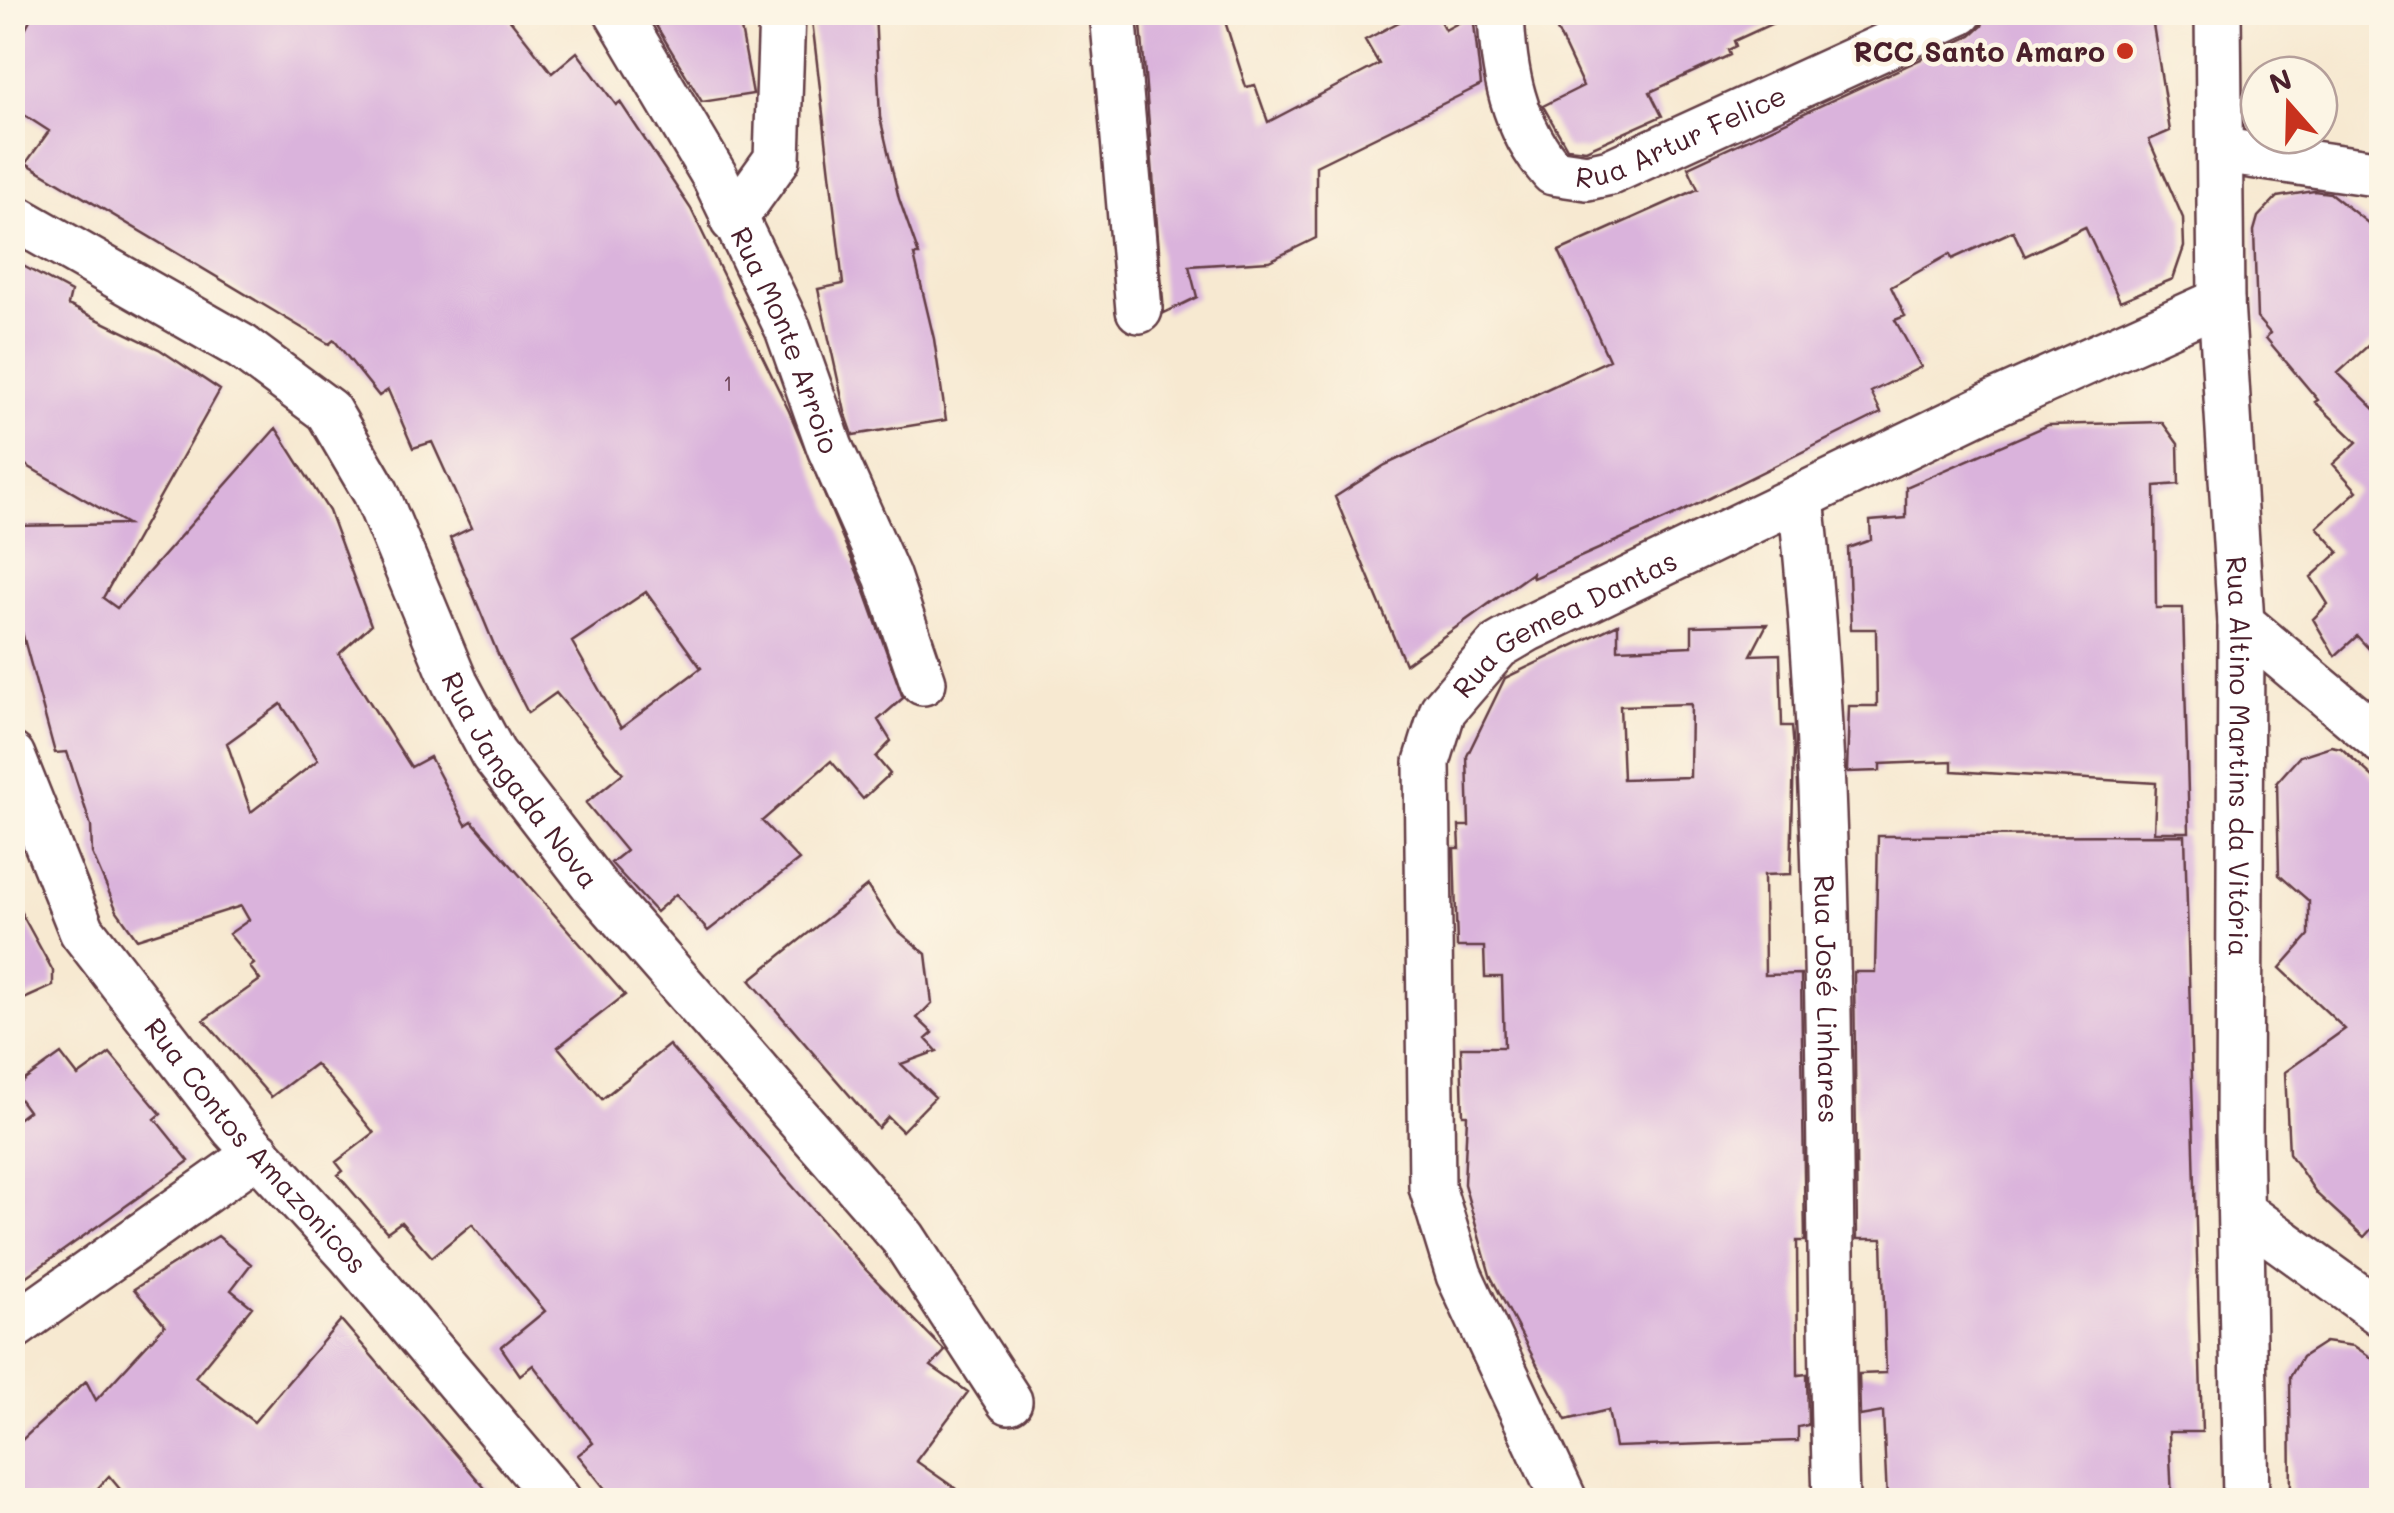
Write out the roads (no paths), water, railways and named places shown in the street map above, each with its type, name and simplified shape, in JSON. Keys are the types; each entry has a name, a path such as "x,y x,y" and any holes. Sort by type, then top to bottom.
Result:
{"street":[{"name":"Rua Monte Arroio","path":"617,12 715,177 788,328 830,448 887,576 923,682"},
{"path":"733,220 776,159 782,12"},
{"path":"1113,12 1138,310"},
{"name":"Rua Artur Felice","path":"1501,12 1506,73 1521,126 1553,172 1588,178 1610,172 1960,12"},
{"name":"Rua Altino Martins da Vitória","path":"2218,12 2222,151 2220,301 2241,624 2240,1132 2246,1500"},
{"path":"2222,151 2382,174"},
{"name":"Rua Jangada Nova","path":"12,216 242,347 328,411 376,493 455,683 493,754 594,885 903,1238 1010,1401"},
{"name":"Rua Gemea Dantas","path":"1564,1500 1459,1275 1432,1187 1430,890 1424,809 1432,740 1443,710 1498,646 1992,404 2220,301"},
{"name":"Rua José Linhares","path":"1801,498 1814,628 1821,773 1836,1500"},
{"path":"2241,624 2382,741"},
{"name":"Rua Contos Amazonicos","path":"12,756 82,932 160,1038 558,1500"},
{"path":"12,1328 258,1154"},
{"path":"2244,1214 2382,1314"}],"place":[{"name":"RCC Santo Amaro","path":"2125,51"}]}
